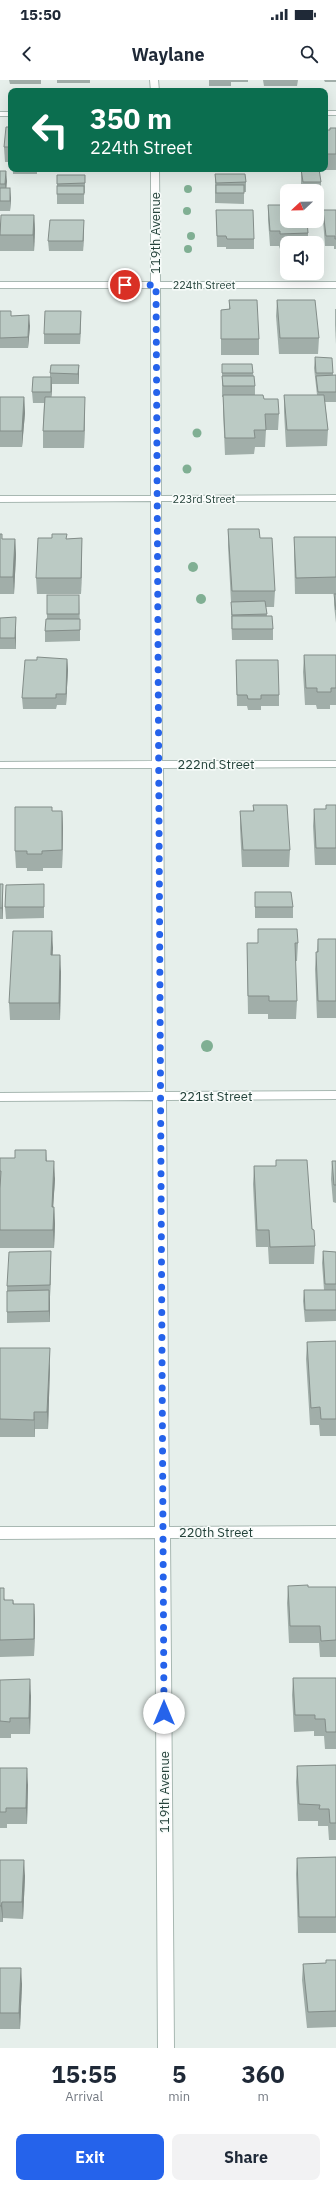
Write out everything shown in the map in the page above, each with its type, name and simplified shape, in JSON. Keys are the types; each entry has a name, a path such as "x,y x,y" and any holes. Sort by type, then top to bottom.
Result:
{"street":[{"name":"119th Avenue","path":"155,172 166,2048"},
{"name":"224th Street","path":"0,285 336,285"},
{"name":"223rd Street","path":"0,499 336,498"},
{"name":"222nd Street","path":"0,765 336,764"},
{"name":"221st Street","path":"0,1097 336,1096"},
{"name":"220th Street","path":"0,1533 336,1532"}],"building":[{"path":"6,127 8,127 8,147 4,147"},
{"path":"330,128 336,128 336,154 328,154 328,130 330,130"},
{"path":"0,171 6,171 5,184 0,184"},
{"path":"301,172 319,172 321,182 303,182"},
{"path":"215,174 245,174 246,182 216,183"},
{"path":"57,175 85,175 85,183 57,184"},
{"path":"216,185 244,185 244,193 216,193"},
{"path":"57,186 84,186 84,194 57,194"},
{"path":"0,188 10,188 10,201 0,201"},
{"path":"268,205 280,205 280,228 308,228 308,233 280,234 280,231 270,231"},
{"path":"216,210 253,210 254,239 227,239 226,236 217,236"},
{"path":"324,210 336,210 336,239 335,236 326,236"},
{"path":"1,215 34,215 33,235 0,235"},
{"path":"50,220 84,220 83,241 48,241"},
{"path":"229,300 257,300 259,339 221,339 221,310 230,309"},
{"path":"277,300 315,300 319,338 280,338"},
{"path":"0,311 11,311 11,316 29,315 28,337 0,338"},
{"path":"45,311 81,311 80,334 44,334"},
{"path":"315,357 332,358 333,373 316,373"},
{"path":"222,364 252,364 253,373 222,373"},
{"path":"51,365 79,365 78,374 50,373"},
{"path":"336,375 336,392 318,392 316,376"},
{"path":"222,376 254,376 255,386 223,386"},
{"path":"33,377 51,377 51,392 32,392"},
{"path":"223,395 263,395 264,399 278,399 279,414 265,414 266,430 254,430 255,438 225,438"},
{"path":"284,395 324,395 328,430 287,430"},
{"path":"0,397 24,397 22,431 0,431"},
{"path":"45,397 85,397 84,431 43,431"},
{"path":"228,529 259,529 260,538 272,538 275,591 232,591"},
{"path":"0,534 2,534 2,539 15,539 13,577 0,577"},
{"path":"52,534 67,534 66,539 82,538 81,578 36,578 38,538 52,538"},
{"path":"294,537 336,537 336,577 296,578"},
{"path":"334,594 336,594 336,610"},
{"path":"47,595 79,595 79,614 47,614"},
{"path":"265,601 267,614 232,615 231,602"},
{"path":"232,616 272,616 273,629 232,629"},
{"path":"16,617 15,638 0,638 0,618"},
{"path":"46,619 80,619 80,630 45,631"},
{"path":"304,655 336,655 336,688 331,688 331,692 317,692 317,688 306,688"},
{"path":"37,657 67,659 66,694 56,694 56,698 22,698 25,660 37,660"},
{"path":"236,660 278,660 279,695 261,695 261,699 248,699 247,695 237,695"},
{"path":"253,805 287,805 290,850 243,850 240,811 254,811"},
{"path":"326,805 336,805 336,848 316,848 314,809 326,809"},
{"path":"15,807 52,807 52,811 62,811 62,850 42,851 42,854 27,854 27,851 15,851"},
{"path":"0,884 3,884 2,908 0,908"},
{"path":"44,884 44,907 5,907 6,885"},
{"path":"255,892 291,892 293,907 255,907"},
{"path":"258,929 297,929 298,943 295,943 297,1001 269,1001 269,996 248,996 247,943 258,943"},
{"path":"13,931 52,931 51,955 60,955 59,1003 9,1003"},
{"path":"318,939 336,939 336,1001 318,1001 316,952 318,952"},
{"path":"15,1150 46,1150 46,1161 54,1161 52,1207 54,1207 53,1230 0,1230 0,1158 15,1158"},
{"path":"276,1160 307,1160 312,1229 314,1230 315,1246 270,1247 269,1230 257,1230 254,1166 276,1166"},
{"path":"332,1161 336,1161 336,1185 334,1185"},
{"path":"51,1251 50,1285 7,1286 9,1252"},
{"path":"323,1251 336,1252 336,1284 325,1284"},
{"path":"49,1290 49,1311 7,1312 7,1291"},
{"path":"304,1290 336,1290 336,1310 305,1310"},
{"path":"336,1341 336,1419 321,1419 320,1407 311,1408 307,1342"},
{"path":"0,1348 50,1348 47,1412 34,1412 34,1420 0,1419"},
{"path":"308,1585 308,1587 336,1587 336,1640 321,1641 320,1626 290,1626 288,1586"},
{"path":"0,1588 4,1588 4,1600 13,1600 13,1604 34,1604 34,1639 0,1640"},
{"path":"293,1678 336,1678 336,1732 326,1732 325,1719 315,1719 315,1715 295,1715"},
{"path":"30,1679 29,1718 10,1718 10,1722 0,1721 0,1680"},
{"path":"336,1765 336,1823 330,1823 329,1809 319,1809 320,1805 299,1804 297,1766"},
{"path":"0,1768 27,1768 26,1808 6,1808 6,1812 0,1812"},
{"path":"336,1857 336,1917 299,1917 297,1858"},
{"path":"0,1860 24,1860 22,1902 2,1902 0,1906"},
{"path":"326,1960 336,1960 336,2011 308,2012 303,1964 326,1963"},
{"path":"0,1968 21,1968 19,2013 0,2013"}],"route":[{"path":"125,285 156,285 157,743 164,1713"}]}
